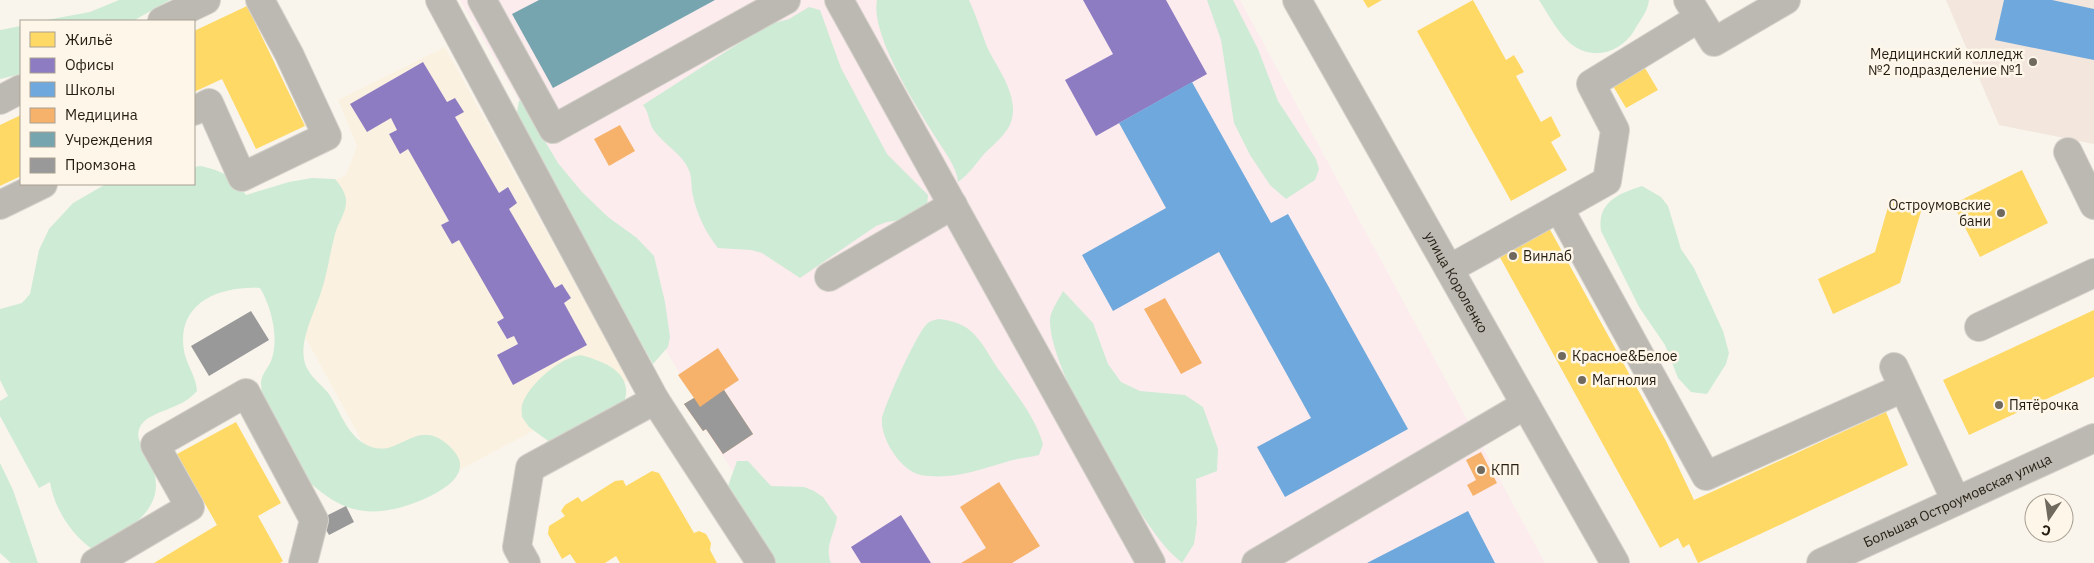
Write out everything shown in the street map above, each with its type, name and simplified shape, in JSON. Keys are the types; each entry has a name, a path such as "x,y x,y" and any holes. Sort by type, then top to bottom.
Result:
{"street":[{"path":"164,20 206,0"},
{"path":"195,111 209,104 242,177 327,136 289,54 260,0"},
{"path":"440,0 655,400 761,563"},
{"path":"482,0 553,129 786,0"},
{"path":"839,0 1152,563"},
{"name":"улица Короленко","path":"1297,0 1615,563"},
{"path":"1449,269 1607,181 1615,130 1591,84 1693,9 1714,42 1786,0"},
{"path":"0,100 20,90"},
{"path":"2068,152 2094,205"},
{"path":"0,205 41,185"},
{"path":"829,277 953,205"},
{"path":"1559,208 1706,476 1899,377 1956,501"},
{"path":"1979,327 2094,273"},
{"path":"95,563 190,507 155,445 246,392 314,520 302,563"},
{"path":"526,563 517,547 530,468 655,400"},
{"path":"1256,563 1525,405"},
{"name":"Большая Остроумовская улица","path":"1821,563 2094,438"}],"shaded area":[{"path":"460,0 1240,0 1545,563 792,563 706,430 703,431 684,404 694,398"},
{"name":"Медицинский колледж №2 подразделение №1","path":"1946,0 2094,0 2094,144 1999,125"},
{"path":"445,47 628,380 396,504 246,228 346,175 357,146 338,100"}],"green space":[{"path":"119,0 170,0 135,20 46,20 90,12"},
{"path":"877,0 969,0 987,47 1006,83 1012,102 1011,122 1003,135 958,182 953,165 918,109 888,51 877,15"},
{"path":"1207,0 1233,0 1258,49 1278,101 1316,159 1319,169 1315,180 1286,199 1270,185 1250,155 1234,123 1221,40"},
{"path":"1539,0 1649,0 1645,12 1628,39 1614,49 1597,53 1579,49 1566,40"},
{"path":"809,7 820,10 841,68 887,154 928,195 927,206 908,219 887,222 876,226 800,278 762,253 751,250 718,248 706,230 697,210 688,167 680,156 655,132 643,105 767,25 789,19"},
{"path":"20,26 20,74 0,79 0,30"},
{"path":"526,97 534,123 558,163 582,192 608,217 637,238 654,256 665,302 670,337 668,347 653,364 518,123 519,101"},
{"path":"201,166 227,176 246,195 289,182 312,178 335,179 339,184 346,204 335,234 324,282 305,340 304,361 310,373 329,394 352,433 363,443 376,448 387,448 418,436 429,435 441,439 454,451 460,462 459,472 442,489 416,502 394,509 362,511 334,501 300,474 292,462 261,389 261,379 271,361 275,341 273,322 268,304 260,288 230,290 216,294 194,309 187,321 183,334 184,351 197,391 183,402 150,417 140,427 139,438 154,473 156,488 152,502 145,513 134,523 121,533 92,549 77,536 65,520 55,501 50,482 39,488 0,416 0,401 8,396 0,380 0,309 22,303 30,294 39,250 49,229 73,203 104,185 195,185 195,167"},
{"path":"1642,186 1661,197 1668,206 1681,249 1694,268 1723,331 1729,353 1726,364 1707,394 1691,392 1678,378 1665,345 1639,307 1601,231 1602,213 1606,206 1617,196"},
{"path":"1063,291 1093,323 1108,364 1121,382 1140,391 1185,395 1203,407 1218,449 1217,471 1196,479 1197,523 1194,544 1182,563 1165,547 1112,468 1076,401 1062,369 1053,341 1050,319 1053,308"},
{"path":"938,319 962,325 971,331 984,346 1040,434 1043,444 1039,455 964,474 932,476 914,473 906,468 893,453 882,427 884,411 917,339 928,323"},
{"path":"581,355 600,361 622,377 626,394 623,405 551,443 529,427 522,417 522,405 531,389 546,373 564,361"},
{"path":"737,461 748,461 771,486 804,487 823,497 837,517 829,545 831,563 770,563 728,486"},
{"path":"0,463 13,490 38,563 11,563 0,553"}],"building: Жильё":[{"path":"1363,0 1382,0 1368,8"},
{"path":"1473,0 1506,60 1514,55 1524,72 1516,76 1541,122 1551,116 1561,136 1551,142 1567,170 1511,201 1417,31"},
{"path":"247,6 305,126 256,149 222,79 195,92 195,31"},
{"path":"1645,68 1658,90 1626,108 1613,86"},
{"path":"20,115 20,176 0,186 0,125"},
{"name":"Остроумовские бани","path":"2022,170 2048,223 1980,257 1953,204"},
{"path":"1890,200 1922,208 1900,283 1833,314 1818,279 1875,252"},
{"path":"1547,224 1666,441 1694,500 1886,412 1908,465 1698,563 1689,544 1683,548 1678,538 1660,548 1497,252"},
{"path":"2094,310 2094,377 1969,435 1943,380"},
{"path":"236,422 281,503 258,516 283,561 280,563 154,563 217,525 177,454"},
{"path":"652,471 659,473 694,533 699,531 706,534 711,543 710,550 717,563 620,563 616,556 605,563 576,563 570,554 562,559 548,534 549,526 565,516 561,511 565,505 578,497 582,502 615,481 623,480 626,486"}],"building: Офисы":[{"path":"1083,0 1166,0 1207,74 1096,136 1065,80 1113,54"},
{"path":"423,62 447,102 455,98 464,112 455,117 499,193 508,187 517,203 509,209 555,288 562,284 571,298 564,303 587,345 513,385 497,355 518,344 514,336 507,339 497,322 504,318 459,240 452,244 441,225 449,221 408,149 400,154 389,134 397,130 391,118 367,132 350,104"},
{"path":"901,515 931,563 861,563 851,547"}],"building: Школы":[{"path":"2004,0 2052,0 2094,9 2094,60 1995,40"},
{"path":"1192,82 1271,223 1288,214 1408,429 1285,497 1257,447 1311,418 1219,252 1113,311 1082,255 1166,208 1119,123"},
{"path":"1468,511 1495,563 1367,563"}],"building: Медицина":[{"path":"620,125 635,151 609,166 594,139"},
{"path":"1165,298 1202,363 1181,374 1144,309"},
{"path":"718,348 739,380 724,390 753,434 723,454 706,429 703,431 684,404 694,398 678,375"},
{"name":"КПП","path":"1481,452 1497,483 1473,496 1467,485 1476,480 1466,460"},
{"path":"999,482 1040,546 1012,563 961,563 986,548 960,507"}],"building: Учреждения":[{"path":"539,0 715,0 553,88 512,14"}],"building: Промзона":[{"path":"251,311 269,340 209,376 191,346"},
{"path":"724,390 753,434 723,454 706,429 703,431 684,404 694,398 700,407"},
{"path":"346,506 354,522 329,535 320,519"}],"place":[{"name":"Медицинский колледж №2 подразделение №1","path":"2033,62"},
{"name":"Остроумовские бани","path":"2001,213"},
{"name":"Винлаб","path":"1513,256"},
{"name":"Красное&Белое","path":"1562,356"},
{"name":"Магнолия","path":"1582,380"},
{"name":"Пятёрочка","path":"1999,405"},
{"name":"КПП","path":"1481,470"}]}
